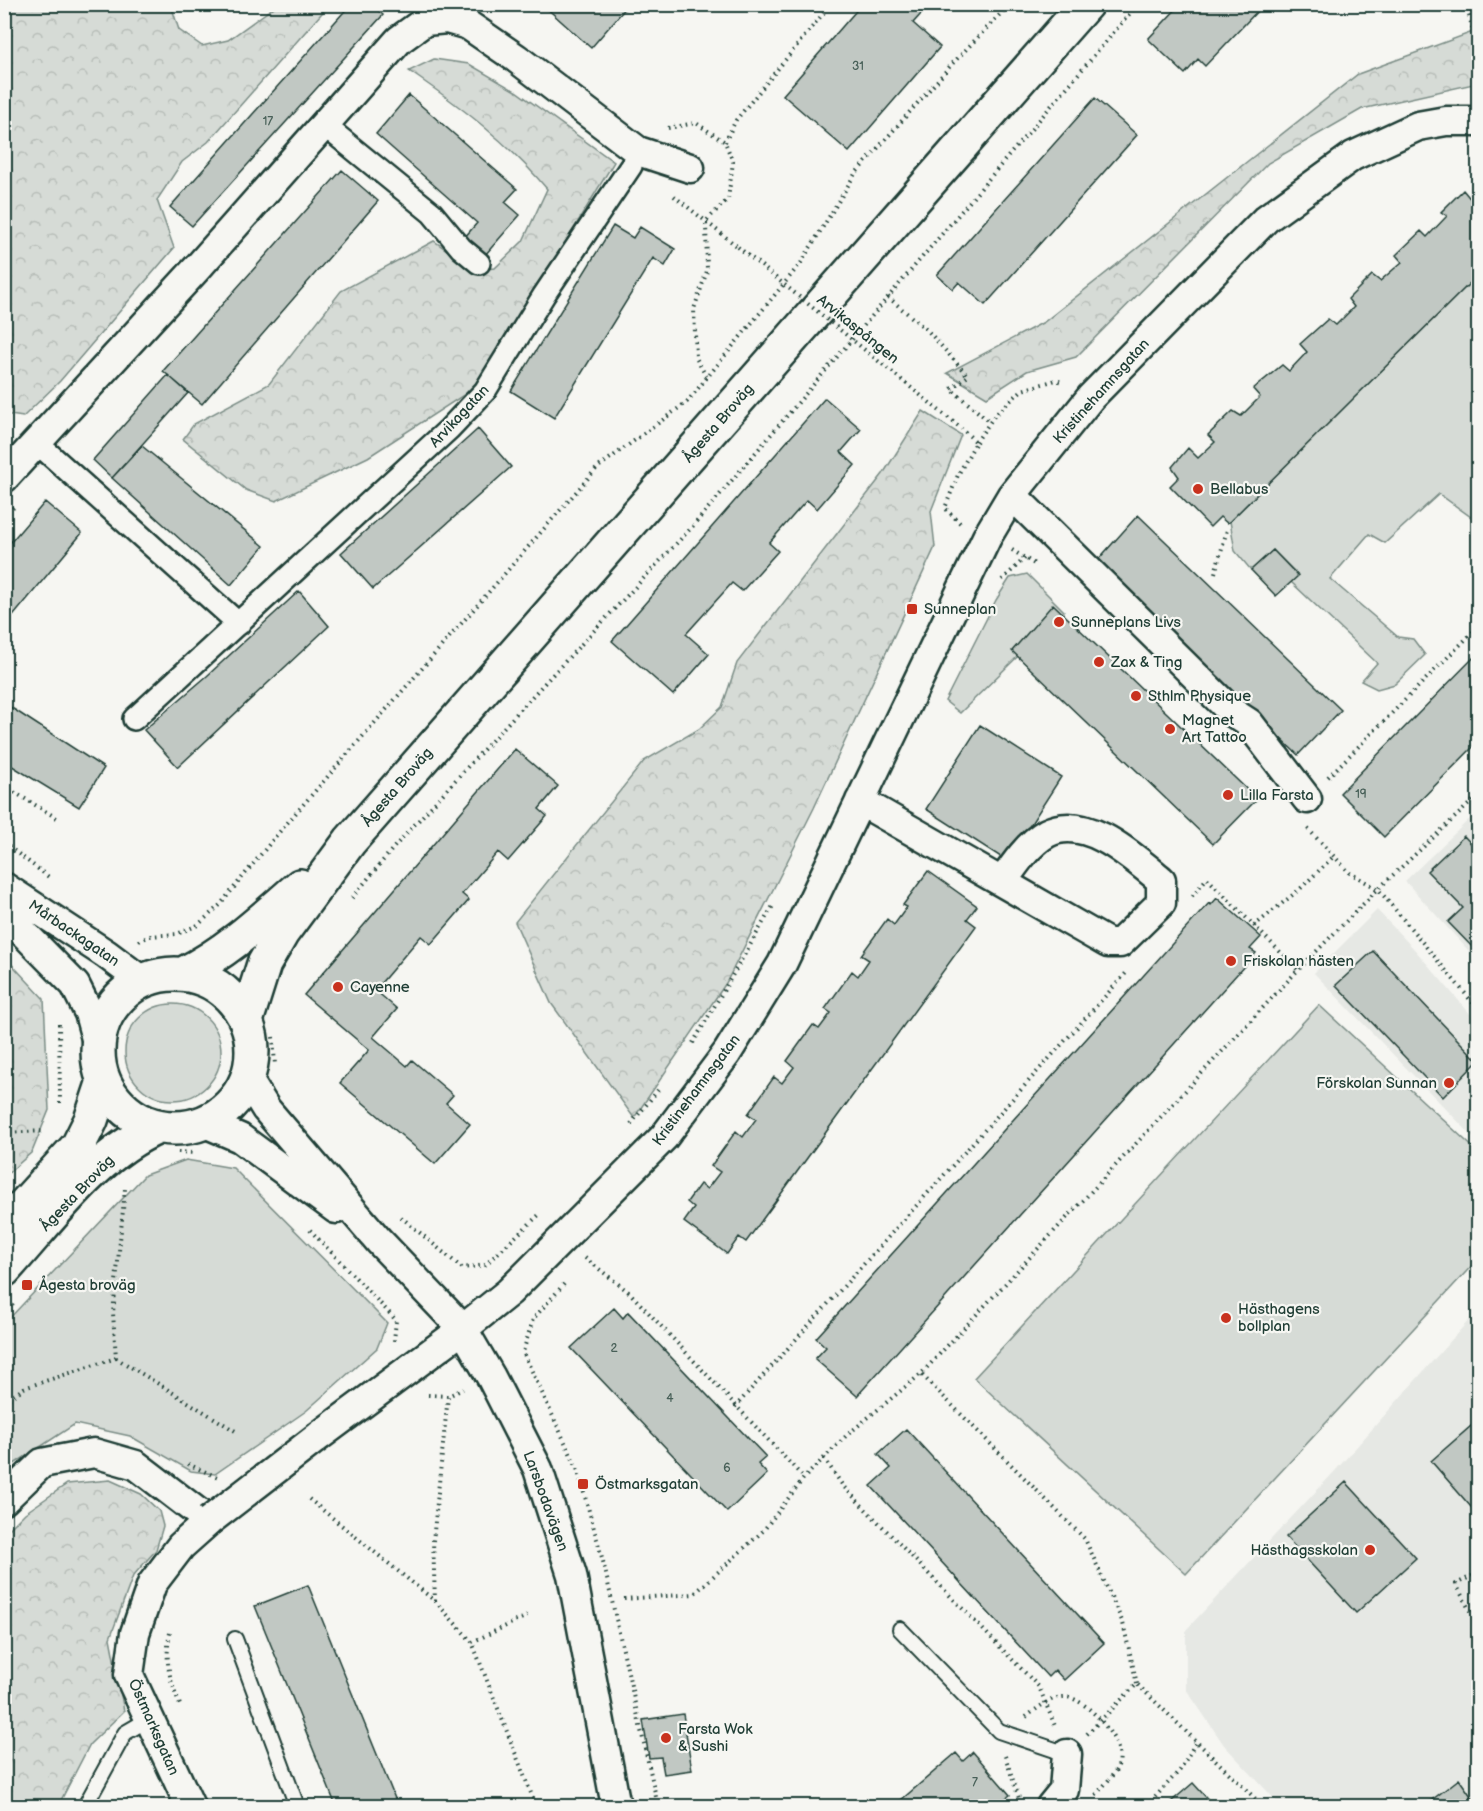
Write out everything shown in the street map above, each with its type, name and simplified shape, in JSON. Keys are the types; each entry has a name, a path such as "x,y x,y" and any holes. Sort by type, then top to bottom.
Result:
{"main road":[{"name":"Ågesta Broväg","path":"247,1018 264,964 282,933 350,841 1086,4"},
{"name":"Ågesta Broväg","path":"185,974 211,961 243,936 350,841"},
{"name":"Ågesta Broväg","path":"163,974 185,974 207,982 228,997 247,1018 254,1049 248,1080 231,1106 205,1123 182,1129 158,1126 134,1116 122,1106 104,1081 98,1046 104,1020 120,997 142,981 163,974"},
{"name":"Ågesta Broväg","path":"4,1227 78,1146 91,1120 104,1081"},
{"name":"Ågesta Broväg","path":"4,1270 99,1166 135,1137 158,1126"}],"street":[{"path":"12,490 37,443 200,266 399,40 425,21 447,19 468,26 516,58 638,151 690,168"},
{"name":"Kristinehamnsgatan","path":"463,1329 508,1292 664,1137 727,1053 782,964 987,537 1012,495 1091,397 1266,219 1353,156 1418,126 1446,121 1479,121"},
{"path":"324,125 432,213 461,248 479,263"},
{"name":"Arvikagatan","path":"134,719 441,437 485,391 544,295 631,166"},
{"path":"37,443 239,624"},
{"path":"1012,495 1232,712 1249,723 1307,799"},
{"path":"860,801 1108,943 1120,943 1161,903 1161,880 1116,844 1071,826 1046,834 1019,860 1003,881"},
{"name":"Mårbackagatan","path":"4,888 106,954 142,981"},
{"name":"Mårbackagatan","path":"4,913 75,985 89,1013 98,1046"},
{"name":"Larsbodavägen","path":"248,1080 266,1109 379,1241 463,1329 492,1377 538,1469 572,1575 616,1806"},
{"name":"Larsbodavägen","path":"205,1123 240,1138 379,1241"},
{"name":"Östmarksgatan","path":"190,1806 129,1675 135,1633 152,1584 181,1546 209,1521 463,1329"},
{"path":"4,1500 42,1463 94,1453 136,1465 209,1521"},
{"path":"1051,1806 1064,1790 1067,1754"}],"lane":[{"path":"900,1629 999,1731 1067,1754"},
{"path":"235,1639 297,1806"},
{"path":"85,1806 125,1732 149,1719"}],"path":[{"path":"707,378 696,358 694,309 707,271 706,221 728,199 733,162 725,142 736,120 831,4"},
{"path":"220,905 275,837 597,468 687,402 801,264 855,174 952,64 1010,4"},
{"path":"350,901 419,820 693,526 1138,4"},
{"path":"1466,4 1479,50"},
{"name":"Arvikaspången","path":"706,221 976,442"},
{"path":"888,297 928,331 968,376 951,389 990,422"},
{"path":"1042,568 958,522 945,508 958,475 976,442 990,422 1022,390 1056,380 1091,397"},
{"path":"4,517 12,490"},
{"path":"953,531 958,522"},
{"path":"1215,573 1227,530"},
{"path":"1479,627 1293,813 1350,873 1378,889 1479,1009"},
{"path":"4,786 60,820"},
{"path":"624,1599 694,1594 763,1531 804,1478 847,1435 921,1374 1298,970 1378,889 1479,796"},
{"path":"1254,926 1300,889 1334,856"},
{"path":"1184,905 1208,878 1298,970"},
{"path":"688,1051 779,893"},
{"path":"735,1407 1130,969"},
{"path":"627,1129 661,1086"},
{"path":"4,1133 48,1131"},
{"path":"116,1358 113,1313 126,1179"},
{"path":"462,1268 485,1265 545,1210"},
{"path":"305,1226 396,1320 394,1345"},
{"path":"561,1239 630,1293 804,1478"},
{"path":"579,1267 586,1258"},
{"path":"571,1276 533,1319 523,1352 577,1468 603,1561 658,1806"},
{"path":"4,1402 24,1388 116,1358 237,1432"},
{"path":"921,1374 1085,1539 1123,1623 1137,1684 1263,1806"},
{"path":"423,1395 448,1396 492,1377"},
{"path":"435,1601 433,1541 448,1396"},
{"path":"824,1458 843,1486 1039,1687 1067,1754 1137,1684"},
{"path":"180,1461 221,1478"},
{"path":"309,1499 435,1601 472,1642 536,1806"},
{"path":"1479,1573 1456,1584 1471,1613 1479,1621"},
{"path":"472,1642 527,1616"},
{"path":"172,1622 168,1644 169,1680 182,1711"},
{"path":"1147,1806 1180,1770 1196,1742"}],"shaded area":[{"path":"1478,811 1478,961 1405,881"},
{"name":"Förskolan Sunnan","path":"1377,910 1478,1023 1478,1142 1314,973"},
{"name":"Hästhagsskolan","path":"1478,1310 1478,1806 1281,1806 1224,1745 1186,1689 1186,1630 1335,1471"}],"green space":[{"path":"5,4 171,5 179,30 202,46 228,40 277,5 329,5 208,142 182,162 157,200 174,248 60,381 23,417 4,414"},
{"path":"1478,30 1478,83 1362,109 1268,163 1076,357 1027,371 987,397 947,373 1044,322 1358,74"},
{"path":"434,59 469,64 517,92 614,162 518,321 473,389 368,457 276,501 246,490 183,439 194,424 269,384 341,291 434,241 475,270 495,268 523,241 547,189 500,140 409,71"},
{"path":"1478,275 1478,522 1439,494 1385,543 1369,534 1330,579 1398,637 1413,639 1425,655 1395,684 1377,689 1361,681 1377,663 1291,582 1298,575 1273,550 1251,570 1235,551 1230,521"},
{"path":"923,411 961,435 931,511 935,547 814,808 726,983 634,1118 551,1003 515,922 644,761 699,729 722,707 737,663 883,474"},
{"path":"1027,574 1064,611 960,713 945,701 996,600 1010,578"},
{"path":"4,956 44,999 49,1110 32,1152 5,1176"},
{"path":"173,1004 191,1008 207,1018 217,1034 221,1052 217,1070 207,1086 191,1096 173,1100 155,1096 139,1086 129,1070 125,1052 129,1034 139,1018 155,1008"},
{"name":"Hästhagens bollplan","path":"1319,1005 1478,1152 1478,1259 1186,1574 974,1378"},
{"path":"186,1160 233,1168 387,1323 377,1348 306,1411 215,1474 191,1471 130,1436 75,1424 5,1470 5,1323 145,1175"},
{"path":"110,1480 141,1494 159,1511 163,1526 156,1550 133,1576 110,1638 124,1711 90,1744 58,1806 5,1806 4,1534 25,1513 67,1484"}],"building":[{"path":"351,4 371,4 383,15 192,226 170,207"},
{"path":"542,4 629,4 591,48"},
{"path":"862,4 930,4 913,23 940,47 849,152 783,95"},
{"path":"1181,4 1264,4 1205,66 1198,59 1185,74 1148,39"},
{"path":"409,95 517,189 505,202 520,215 485,255 464,238 477,223 376,134"},
{"path":"1095,98 1137,135 985,305 959,282 953,289 937,275"},
{"path":"342,170 378,201 202,404 163,371"},
{"path":"1463,190 1473,202 1478,202 1478,275 1230,521 1227,523 1220,517 1210,527 1170,486 1179,477 1172,467 1188,448 1198,458 1215,442 1208,435 1233,411 1241,416 1260,397 1253,389 1282,365 1289,371 1307,352 1300,344 1328,319 1336,325 1354,307 1348,299 1372,275 1380,281 1402,262 1396,255 1421,231 1427,237 1447,216 1441,212"},
{"path":"613,226 633,238 640,227 675,249 665,266 653,258 554,418 511,391"},
{"path":"168,375 188,393 112,478 93,460"},
{"path":"825,398 861,429 841,452 855,465 817,509 807,500 769,543 778,551 742,591 732,583 686,634 709,654 673,695 612,641"},
{"path":"478,429 511,467 373,589 341,553"},
{"path":"142,446 264,546 231,585 112,478"},
{"path":"45,502 82,533 14,615 4,608 4,550"},
{"path":"1138,515 1341,710 1298,755 1096,562"},
{"path":"1273,550 1298,576 1276,596 1251,570"},
{"path":"299,591 329,626 178,767 144,730 207,676"},
{"path":"1053,604 1257,799 1213,844 1012,651"},
{"path":"1478,653 1478,742 1384,837 1340,793"},
{"path":"4,703 104,768 79,807 4,761"},
{"path":"980,725 1061,777 1007,861 926,809"},
{"path":"515,749 558,786 539,809 547,816 508,861 498,852 462,894 469,900 431,944 421,936 375,990 397,1009 373,1037 407,1066 412,1060 453,1095 446,1103 470,1124 435,1164 340,1083 369,1050 304,995"},
{"path":"1464,836 1478,851 1478,953 1448,922 1463,908 1427,871"},
{"path":"928,871 977,906 967,919 976,926 746,1242 739,1237 727,1254 684,1222 694,1208 687,1202 700,1184 707,1189 720,1172 711,1166 736,1131 743,1137 756,1119 748,1114 774,1077 782,1083 794,1067 787,1061 813,1025 819,1029 831,1013 825,1009 852,971 858,976 869,960 861,955 887,919 894,925 907,907 903,905"},
{"path":"1217,898 1261,937 1250,949 1256,953 857,1396 815,1359 826,1347 816,1338 1209,903 1211,905"},
{"path":"1373,951 1478,1061 1443,1097 1336,985"},
{"path":"614,1308 623,1318 628,1312 766,1457 758,1464 767,1474 727,1512 571,1348"},
{"path":"1478,1420 1478,1515 1431,1461"},
{"path":"906,1429 1104,1643 1064,1680 1055,1670 1048,1677 871,1486 891,1468 878,1454"},
{"path":"1346,1482 1416,1558 1356,1613 1286,1537"},
{"path":"308,1585 398,1806 336,1806 255,1606"},
{"name":"Farsta Wok & Sushi","path":"683,1714 692,1770 664,1774 661,1757 649,1758 643,1720"},
{"path":"973,1752 1010,1795 996,1806 894,1806 956,1753 963,1761"},
{"path":"1459,1779 1478,1806 1424,1806"},
{"path":"1193,1783 1214,1806 1165,1806 1172,1801"}],"place":[{"name":"Bellabus","path":"1198,489"},
{"name":"Sunneplan","path":"912,609"},
{"name":"Sunneplans Livs","path":"1059,622"},
{"name":"Zax & Ting","path":"1099,662"},
{"name":"Sthlm Physique","path":"1136,696"},
{"name":"Magnet Art Tattoo","path":"1170,729"},
{"name":"Lilla Farsta","path":"1228,795"},
{"name":"Friskolan hästen","path":"1231,961"},
{"name":"Cayenne","path":"338,987"},
{"name":"Förskolan Sunnan","path":"1449,1083"},
{"name":"Ågesta broväg","path":"27,1285"},
{"name":"Hästhagens bollplan","path":"1226,1318"},
{"name":"Östmarksgatan","path":"583,1484"},
{"name":"Hästhagsskolan","path":"1370,1550"},
{"name":"Farsta Wok & Sushi","path":"666,1738"}]}
